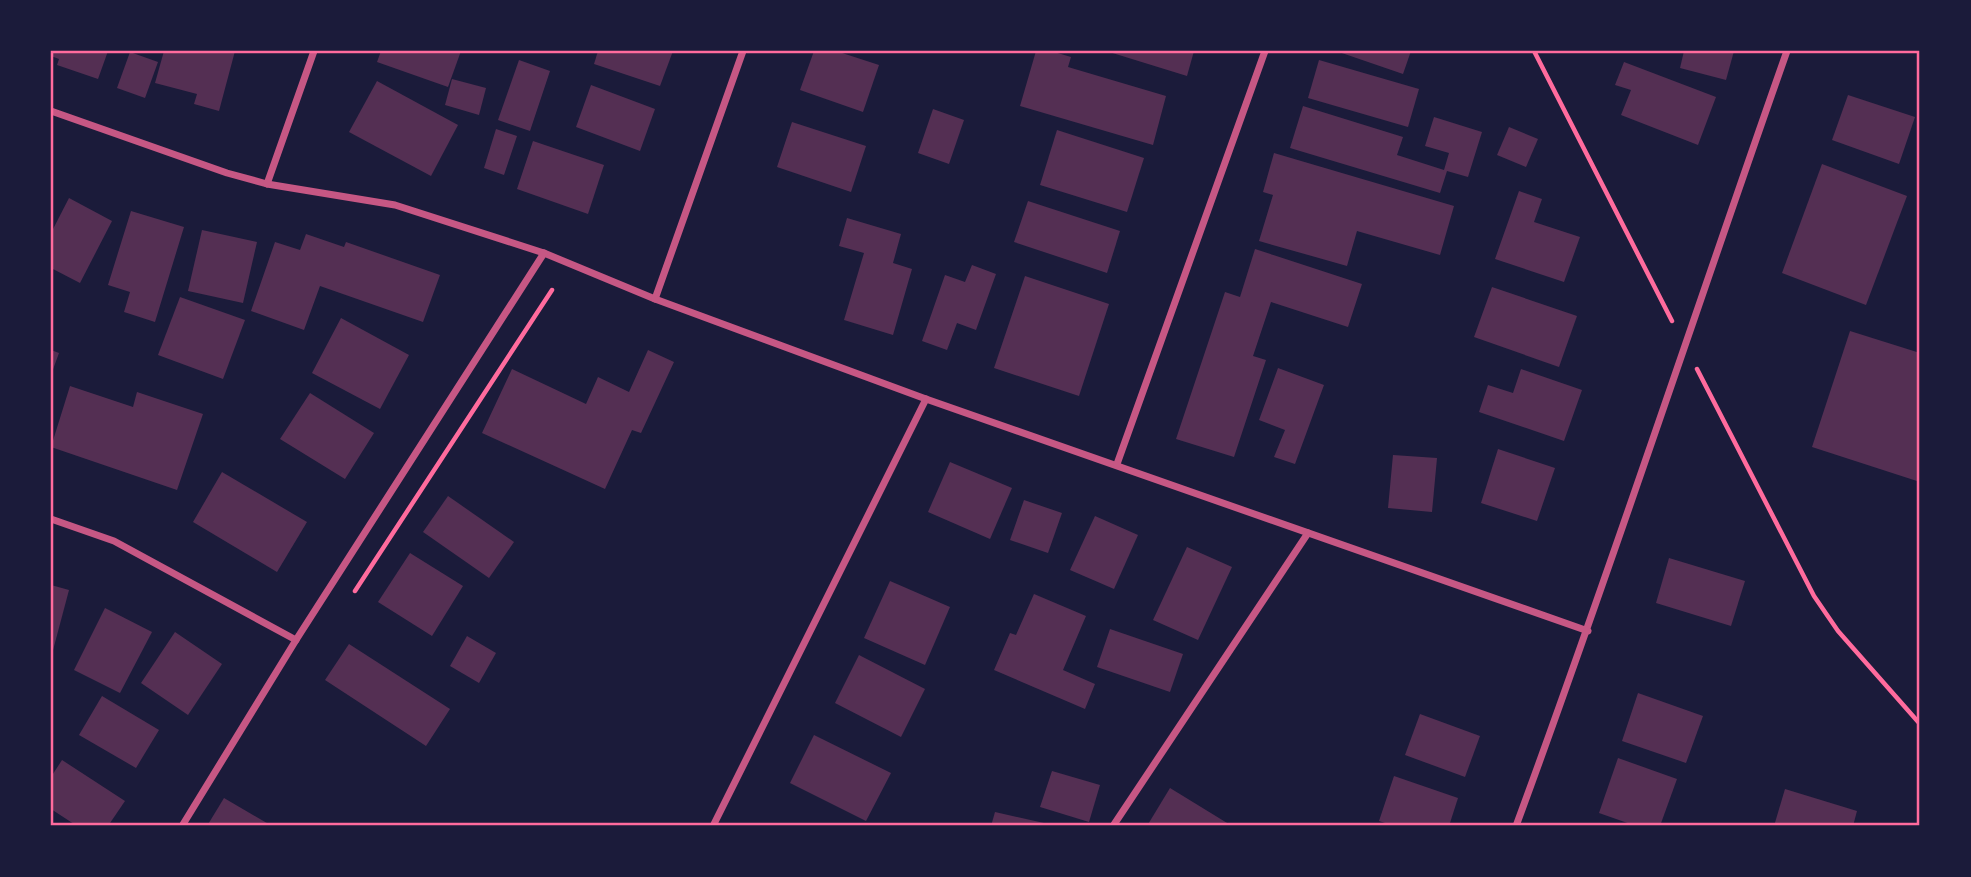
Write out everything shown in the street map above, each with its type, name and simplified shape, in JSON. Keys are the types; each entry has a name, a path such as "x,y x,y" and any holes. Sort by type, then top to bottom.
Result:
{"street":[{"path":"267,184 314,51"},
{"path":"655,299 743,51"},
{"path":"1117,464 1265,51"},
{"path":"1516,826 1588,631 1684,344 1787,51"},
{"path":"51,111 227,173 267,184 395,205 544,253 655,299 926,399 1588,631"},
{"path":"183,826 296,640 544,253"},
{"path":"713,826 926,399"},
{"path":"51,519 114,541 296,640"},
{"path":"1114,826 1308,533"}],"path":[{"path":"1534,51 1674,325"},
{"path":"354,593 552,289"},
{"path":"1692,360 1814,596 1838,631 1920,724"}],"building":[{"path":"51,51 108,51 98,79 57,65 59,59 51,56"},
{"path":"164,51 235,51 219,111 194,104 197,94 155,83"},
{"path":"381,51 461,51 448,87 377,62"},
{"path":"598,51 673,51 660,86 594,64"},
{"path":"814,51 836,51 879,65 863,112 800,90"},
{"path":"1036,51 1051,51 1071,57 1068,67 1166,96 1153,145 1020,106"},
{"path":"1106,51 1194,51 1187,76"},
{"path":"1336,51 1411,51 1403,74"},
{"path":"1684,51 1734,51 1726,80 1680,68"},
{"path":"130,52 158,62 145,98 117,88"},
{"path":"519,60 550,71 530,131 498,120"},
{"path":"1319,60 1419,89 1408,127 1308,98"},
{"path":"1624,62 1716,97 1698,145 1621,115 1631,90 1615,85"},
{"path":"452,79 486,88 479,115 445,105"},
{"path":"377,81 458,125 431,176 349,132"},
{"path":"591,85 655,109 640,151 576,127"},
{"path":"1848,95 1915,117 1899,164 1832,140"},
{"path":"1303,106 1403,137 1397,155 1444,170 1449,153 1425,146 1434,117 1482,132 1468,177 1447,171 1440,193 1290,148"},
{"path":"933,109 964,120 949,164 918,153"},
{"path":"792,122 866,146 851,192 777,167"},
{"path":"1509,127 1538,139 1526,167 1497,155"},
{"path":"496,129 517,136 504,175 484,168"},
{"path":"1057,130 1144,158 1127,212 1040,185"},
{"path":"533,141 604,165 588,214 517,189"},
{"path":"1274,153 1454,206 1440,255 1357,231 1347,266 1259,241 1273,195 1263,192"},
{"path":"1822,164 1907,196 1866,305 1782,273"},
{"path":"1519,191 1542,199 1534,222 1580,237 1564,282 1495,259"},
{"path":"69,198 112,221 80,283 51,268 51,233"},
{"path":"1028,201 1120,231 1107,273 1014,242"},
{"path":"131,211 184,227 155,322 124,312 130,292 108,285"},
{"path":"847,218 901,234 893,263 912,269 893,335 844,320 864,253 839,246"},
{"path":"202,230 257,242 243,303 188,291"},
{"path":"306,234 344,247 346,242 440,275 423,322 320,286 304,330 251,311 275,242 300,250"},
{"path":"1255,249 1362,284 1348,327 1271,302 1253,356 1266,360 1234,457 1176,439 1225,292 1240,297"},
{"path":"972,265 996,274 976,330 957,323 947,350 922,341 945,275 965,282"},
{"path":"1025,276 1109,304 1079,396 994,368"},
{"path":"1492,287 1577,316 1559,367 1474,337"},
{"path":"180,297 245,320 223,379 158,355"},
{"path":"341,318 409,355 380,409 312,373"},
{"path":"1850,331 1920,353 1920,482 1812,447"},
{"path":"51,350 59,353 51,375"},
{"path":"648,350 674,362 641,433 632,430 605,489 482,433 512,369 586,404 598,377 629,392"},
{"path":"1278,368 1324,385 1295,464 1274,457 1285,430 1259,420"},
{"path":"1521,369 1582,390 1564,441 1479,412 1488,385 1513,393"},
{"path":"70,386 133,407 137,392 203,414 177,490 51,447"},
{"path":"310,393 374,433 345,479 280,439"},
{"path":"1498,449 1555,468 1537,521 1481,503"},
{"path":"1393,455 1437,458 1432,512 1388,508"},
{"path":"950,462 1012,488 990,539 928,512"},
{"path":"222,472 307,522 277,572 193,522"},
{"path":"448,496 514,542 489,578 423,532"},
{"path":"1024,500 1062,513 1048,553 1010,540"},
{"path":"1095,516 1138,535 1114,589 1070,570"},
{"path":"1187,547 1232,567 1198,640 1153,620"},
{"path":"410,553 463,586 432,636 378,602"},
{"path":"1669,558 1745,581 1731,626 1656,603"},
{"path":"890,581 950,607 925,665 864,638"},
{"path":"51,585 69,590 52,654 51,653"},
{"path":"1034,594 1086,616 1063,670 1095,684 1085,709 994,670 1010,633 1016,635"},
{"path":"105,608 152,632 120,693 74,670"},
{"path":"1110,629 1183,654 1170,692 1097,667"},
{"path":"175,632 222,664 188,715 141,683"},
{"path":"467,636 496,653 479,683 450,666"},
{"path":"349,644 450,709 426,746 325,680"},
{"path":"859,655 925,689 901,737 835,703"},
{"path":"1638,693 1703,716 1686,763 1622,741"},
{"path":"102,696 159,730 136,768 79,735"},
{"path":"1420,714 1480,736 1465,777 1405,755"},
{"path":"814,735 891,773 866,821 790,783"},
{"path":"1618,758 1677,779 1660,826 1636,826 1599,813"},
{"path":"62,760 125,801 108,826 77,826 51,809 51,777"},
{"path":"1052,771 1100,785 1089,822 1040,807"},
{"path":"1394,776 1458,798 1449,826 1394,826 1379,821"},
{"path":"1170,788 1232,826 1147,826"},
{"path":"1785,789 1857,811 1853,826 1774,826"},
{"path":"224,798 272,826 207,826"},
{"path":"995,812 1053,825 1053,826 991,826"}]}
